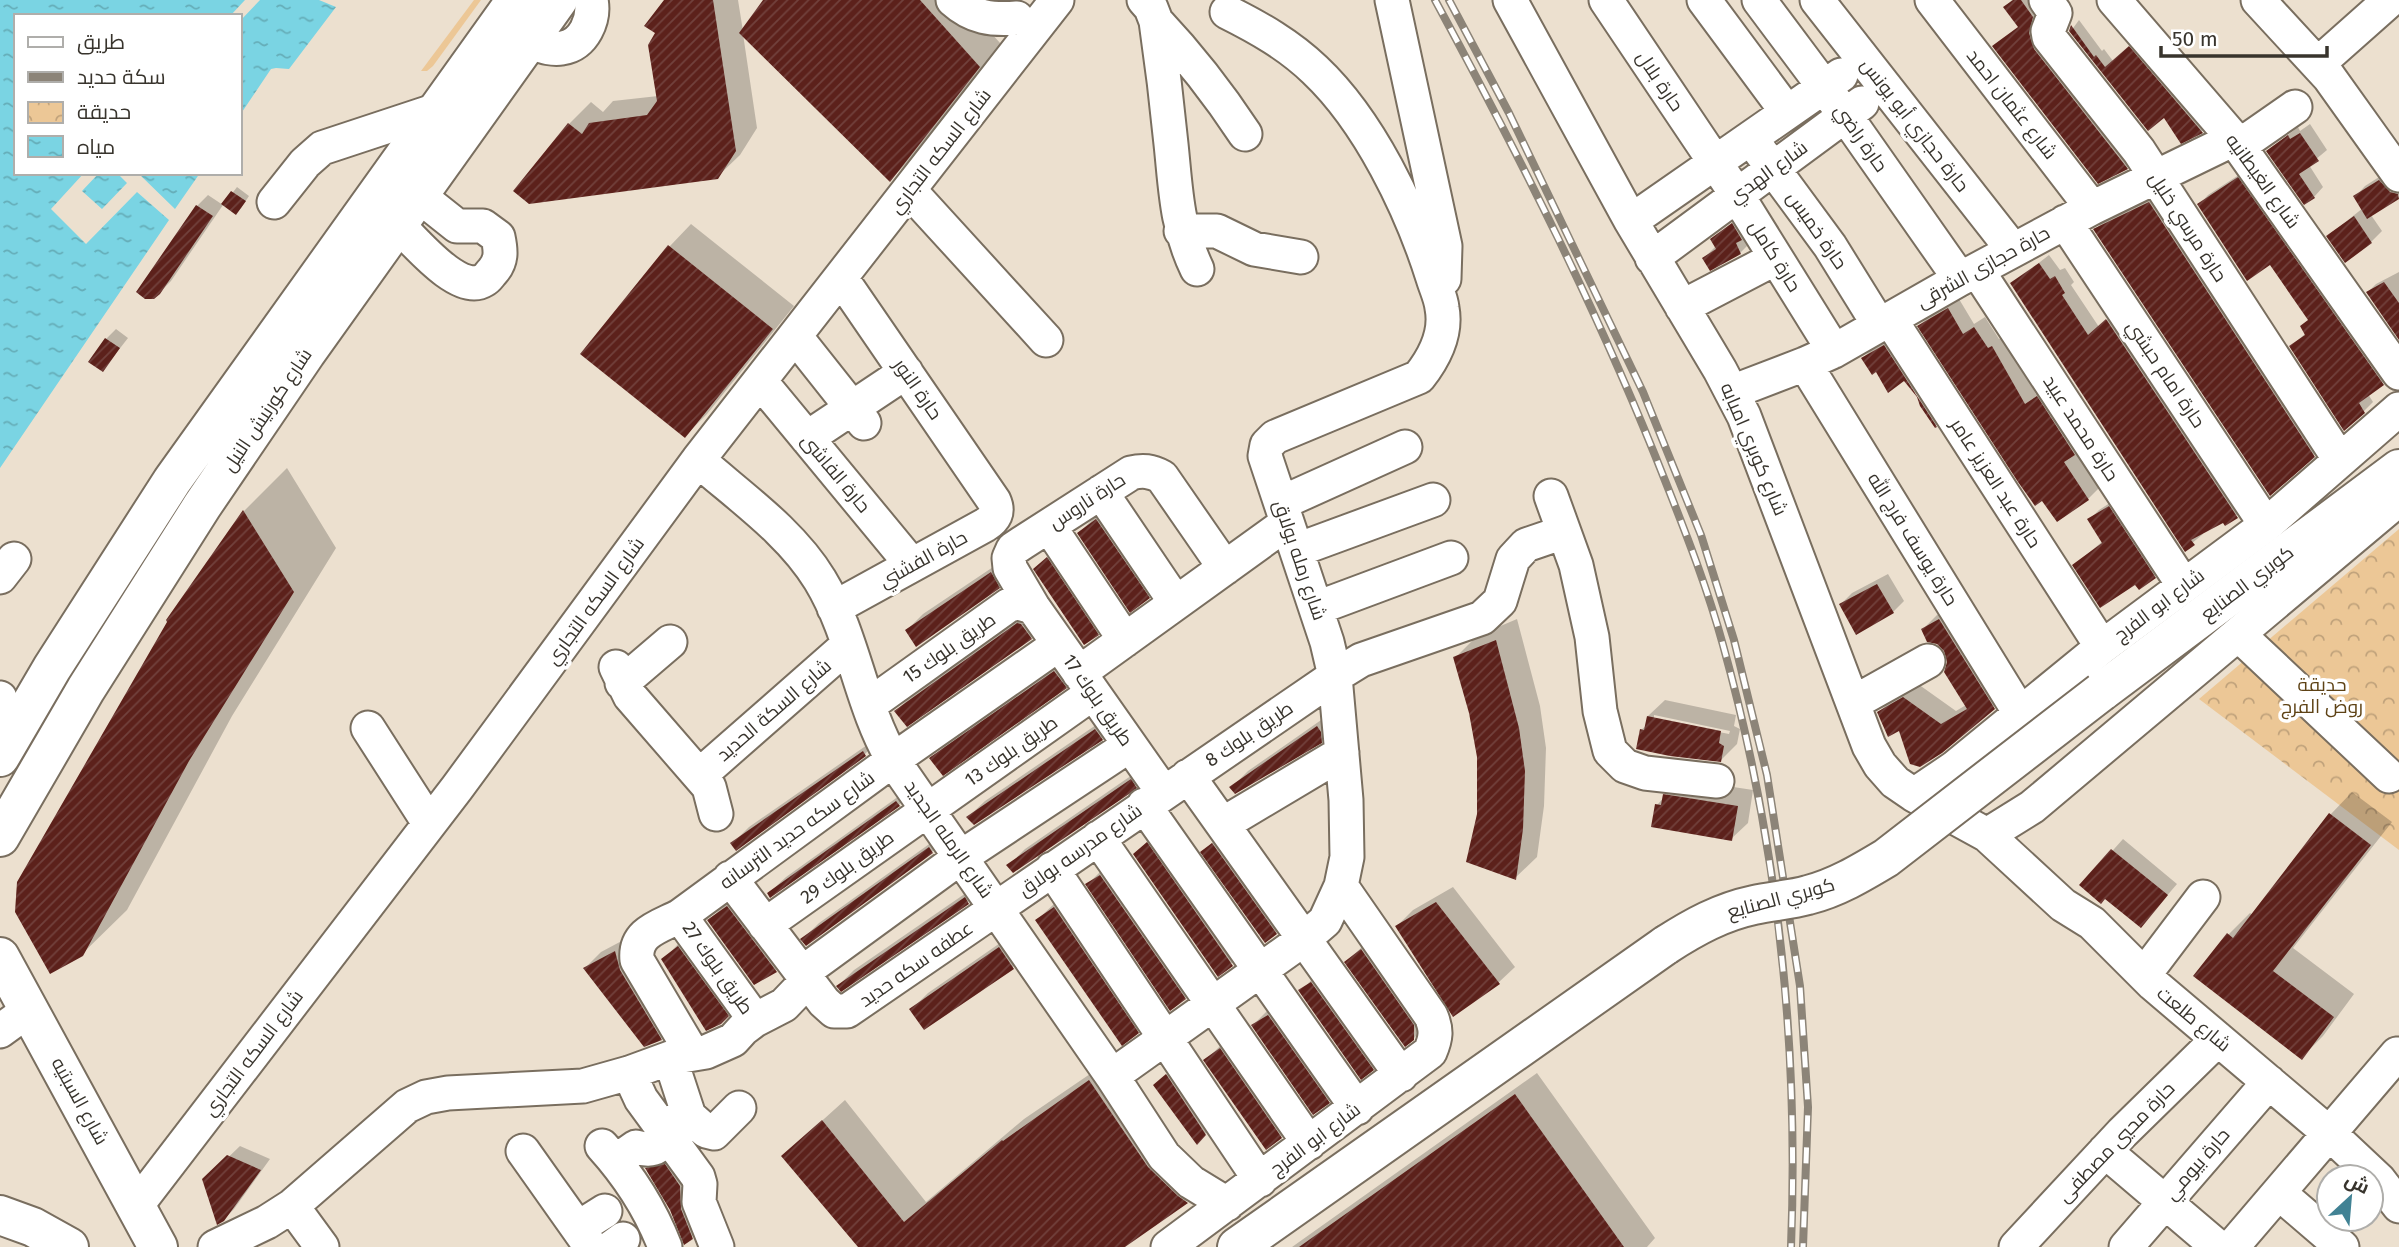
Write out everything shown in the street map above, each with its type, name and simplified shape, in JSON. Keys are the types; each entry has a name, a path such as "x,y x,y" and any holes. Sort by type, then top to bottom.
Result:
{"main road":[{"name":"شارع كورنيش النيل","path":"6,746 172,481 516,0"},
{"name":"شارع كورنيش النيل","path":"0,837 86,689 202,506 408,209 558,0"},
{"name":"كوبري الصنايع","path":"1237,1247 1692,927 1753,905 1808,895 1861,873 1886,858 2102,692 2393,483"},
{"name":"شارع السبتيه","path":"0,957 13,1006 137,1205 158,1247"},
{"path":"0,1215 33,1227 69,1247"}],"street":[{"path":"528,42 551,49 565,48 579,39 590,24 593,9 591,0"},
{"path":"953,0 977,16 996,20 1033,11"},
{"path":"1392,0 1445,246 1443,309"},
{"name":"حارة بلال","path":"1606,0 1715,163"},
{"path":"1704,0 1787,112"},
{"name":"حارة راضي","path":"1759,0 1968,274"},
{"name":"حارة حجازي أبو يونس","path":"1817,0 2013,250"},
{"name":"شارع عثمان احمد","path":"1932,0 2079,215"},
{"name":"حارة مرسي خليل","path":"2046,0 2055,13 2048,32 2049,37 2139,151 2340,460"},
{"name":"شارع الغيطانيه","path":"2114,0 2236,143 2399,373"},
{"path":"2258,0 2319,63 2346,97 2399,175"},
{"path":"2319,63 2390,0"},
{"name":"شارع كوبري امبابه","path":"1515,2 1631,222 1732,392 1760,454 1869,746 1880,765 1895,782 1913,795 1987,835"},
{"name":"شارع السكه التجاري","path":"137,1205 429,823 698,460 909,190 1033,11"},
{"path":"1150,11 1219,94 1244,134"},
{"path":"1150,11 1175,201 1181,231 1197,269"},
{"name":"شارع رمله بولاق","path":"1112,1076 1304,939 1325,921 1341,886 1347,857 1347,828 1335,676 1317,608 1265,456 1267,445 1275,437 1419,377 1438,346 1442,328 1443,309 1426,254 1377,153 1349,111 1317,71 1289,48 1259,28 1227,12"},
{"name":"شارع الهدي","path":"1631,222 1863,59"},
{"name":"شارع الهدي","path":"1652,258 1885,86"},
{"name":"حارة حجازى الشرقى","path":"1732,392 1820,358 2079,215 2156,177 2236,143 2295,107"},
{"path":"274,202 305,163 323,148 436,110"},
{"name":"حارة خميس","path":"1751,138 1884,322"},
{"name":"حارة كامل","path":"1715,163 1776,258 1820,358"},
{"path":"909,190 1046,340"},
{"name":"حارة امام حبشي","path":"2079,215 2266,525"},
{"path":"1181,231 1217,230 1254,249 1301,257"},
{"path":"1682,307 1776,258"},
{"name":"حارة محمد عبيد","path":"1968,274 2184,586"},
{"name":"حارة النور","path":"841,278 994,500"},
{"name":"حارة عبد العزيز عامر","path":"1884,322 2102,647"},
{"path":"795,336 858,416"},
{"name":"حارة يوسف فرج الله","path":"1820,358 2020,713"},
{"path":"807,438 858,416 906,372"},
{"name":"حارة الفاشى","path":"760,381 912,565"},
{"name":"شارع ابو الفرج","path":"1913,795 1954,768 2102,647 2266,525 2399,409"},
{"path":"1288,526 1405,447"},
{"name":"شارع الرمله الجديد","path":"698,460 805,558 834,608 883,743 893,760 1112,1076 1164,1156 1191,1182 1227,1204"},
{"name":"حارة ناروس","path":"1033,607 1010,568 1009,558 1013,549 1131,473 1141,470 1162,477 1224,568"},
{"path":"1987,835 2032,807 2238,634 2393,483"},
{"path":"1101,492 1176,603"},
{"path":"1551,496 1576,565 1592,637 1600,711 1610,751 1625,766 1645,774 1717,781"},
{"name":"حارة الفشني","path":"834,608 990,522 997,512 994,500"},
{"path":"1288,526 1433,500"},
{"path":"1049,526 1125,640"},
{"name":"طريق بلوك 13","path":"928,809 1086,683 1125,640 1224,568 1288,526"},
{"name":"طريق بلوك 8","path":"1165,791 1361,660 1482,618 1500,601 1513,559 1526,545 1564,532"},
{"path":"1317,608 1451,558"},
{"name":"طريق بلوك 15","path":"869,705 1009,605 1025,603 1033,607"},
{"name":"طريق بلوك 17","path":"1033,607 1165,791"},
{"path":"2238,634 2389,776"},
{"path":"670,642 619,675 630,696 709,787 716,814"},
{"name":"شارع سكه حديد الترسانه","path":"677,1124 681,1055 637,960 636,947 642,937 680,916 893,760 1059,644"},
{"name":"شارع السكة الحديد","path":"700,775 848,646"},
{"path":"1853,704 1928,661"},
{"path":"0,698 6,746"},
{"path":"368,729 429,823"},
{"path":"215,1247 267,1222 292,1206 407,1106 426,1097 447,1093 583,1086 681,1055 720,1048 755,1020 785,1005 805,977 961,857 1130,745"},
{"path":"1223,824 1342,753"},
{"path":"1165,791 1223,824 1401,1075"},
{"path":"1165,791 1260,970 1357,1108"},
{"name":"شارع مدرسه بولاق","path":"996,908 1165,791"},
{"name":"طريق بلوك 29","path":"765,925 928,809"},
{"name":"شارع طلعت","path":"1987,835 2063,905 2092,923 2144,975 2330,1134 2379,1180 2399,1206"},
{"path":"1098,838 1309,1143"},
{"path":"1052,869 1260,1180"},
{"name":"عطفه سكه حديد","path":"730,878 824,1002 834,1011 848,1011 996,908"},
{"name":"شارع ابو الفرج","path":"1168,1247 1430,1052 1435,1041 1436,1028 1431,1016 1341,886"},
{"path":"2144,975 2203,897"},
{"name":"طريق بلوك 27","path":"680,916 755,1020"},
{"name":"حارة محيي مصطفى","path":"2016,1247 2105,1151 2218,1039"},
{"path":"2232,1247 2397,1054"},
{"path":"629,1073 641,1099 677,1124 714,1133 739,1108"},
{"name":"حارة بيومي","path":"2126,1247 2269,1082"},
{"path":"664,1247 649,1209 609,1153 636,1146 647,1151 654,1149 677,1124"},
{"path":"677,1124 700,1184 699,1202 708,1244"},
{"path":"523,1151 584,1234"},
{"path":"2105,1151 2218,1247"},
{"path":"2279,1193 2342,1247"},
{"path":"292,1206 322,1247"}],"green space":[{"path":"474,0 481,0 433,66 427,71 421,71"},
{"name":"حديقة روض الفرج","path":"2399,529 2399,850 2199,699"}],"water":[{"path":"0,0 245,0 232,14 14,14 14,175 82,175 51,209 86,244 137,192 169,220 0,468"},
{"path":"260,0 319,0 336,7 289,69 271,69 242,112 242,19"},
{"path":"97,175 119,175 127,183 102,209 82,191"},
{"path":"140,175 199,175 175,209"}],"building":[{"path":"664,0 713,0 736,151 718,179 529,204 513,191 568,123 582,134 589,123 647,115 657,101 648,45 655,33 644,26"},
{"path":"763,0 920,0 980,67 890,182 739,33"},
{"path":"2013,0 2021,0 2033,17 2029,33 2034,49 2128,169 2098,184 1992,46 2018,27 2003,7"},
{"path":"2071,25 2094,57 2096,55 2105,67 2129,46 2203,133 2181,144 2164,118 2148,131 2069,31"},
{"path":"2300,133 2319,161 2299,174 2315,198 2304,205 2266,151 2288,135 2290,139"},
{"path":"2238,177 2384,385 2359,403 2365,413 2344,431 2289,346 2305,335 2300,326 2308,320 2270,265 2247,281 2197,204"},
{"path":"2379,180 2390,192 2398,194 2399,199 2367,219 2353,196"},
{"path":"231,191 246,201 236,215 221,204"},
{"path":"2149,202 2315,457 2270,496 2093,229"},
{"path":"196,205 213,216 160,294 154,299 145,299 136,292"},
{"path":"2354,216 2372,243 2345,263 2326,236"},
{"path":"1732,223 1742,240 1736,243 1741,254 1710,271 1702,258 1716,249 1710,239"},
{"path":"668,245 773,329 685,438 580,354"},
{"path":"2039,263 2050,279 2055,276 2065,293 2062,295 2088,335 2106,319 2238,518 2191,540 2195,545 2185,552 2010,283"},
{"path":"2384,282 2399,303 2399,340 2366,292"},
{"path":"1948,308 1963,334 1974,327 1988,348 1992,346 2025,404 2037,396 2075,455 2064,462 2089,500 2057,522 2042,501 2035,506 1917,326"},
{"path":"105,338 120,348 103,372 88,362"},
{"path":"1884,345 1937,427 1935,428 1904,381 1888,393 1876,372 1872,375 1861,358"},
{"path":"2109,506 2156,578 2139,590 2135,585 2100,608 2072,565 2102,543 2087,519"},
{"path":"243,510 294,592 189,761 83,956 50,974 15,912 17,882 166,620"},
{"path":"1096,519 1150,598 1130,613 1077,533"},
{"path":"1047,557 1099,635 1084,645 1033,569"},
{"path":"991,572 1000,588 916,647 905,630"},
{"path":"1877,584 1894,613 1856,635 1839,604"},
{"path":"1939,619 1995,709 1942,753 1920,767 1910,764 1899,731 1888,737 1877,712 1903,697 1941,724 1967,709 1944,672 1947,662 1944,651 1937,644 1927,642 1921,629"},
{"path":"1017,623 1021,624 1032,639 907,727 894,711"},
{"path":"1496,640 1519,728 1525,771 1523,829 1516,880 1466,862 1477,814 1477,757 1469,713 1453,657"},
{"path":"1054,671 1067,688 943,776 929,758"},
{"path":"1647,716 1721,731 1719,743 1724,746 1721,762 1636,749 1640,729 1644,730"},
{"path":"1317,726 1321,732 1322,743 1235,794 1229,787"},
{"path":"1095,729 1103,740 974,825 966,817"},
{"path":"863,751 866,756 736,851 730,843"},
{"path":"1131,779 1137,788 1129,794 1013,873 1006,865"},
{"path":"1663,794 1738,806 1732,841 1651,827 1655,804 1661,805"},
{"path":"896,801 900,806 770,898 767,893"},
{"path":"2329,813 2371,845 2273,971 2334,1017 2302,1060 2193,976 2227,933 2233,938"},
{"path":"1147,842 1233,966 1218,977 1133,854"},
{"path":"1212,843 1277,934 1265,943 1200,852"},
{"path":"929,847 933,853 806,946 800,939"},
{"path":"2111,849 2168,895 2141,928 2105,899 2101,904 2079,885"},
{"path":"1100,875 1186,999 1170,1011 1085,884"},
{"path":"965,897 969,904 841,992 836,986"},
{"path":"1436,902 1500,984 1453,1017 1395,926"},
{"path":"727,906 777,972 754,985 707,920"},
{"path":"1054,907 1139,1033 1122,1046 1035,920"},
{"path":"678,946 729,1016 721,1024 706,1031 661,959"},
{"path":"999,947 1014,969 924,1030 909,1009"},
{"path":"1361,949 1414,1025 1414,1040 1405,1047 1344,962"},
{"path":"615,951 620,970 662,1040 644,1047 583,968"},
{"path":"1311,982 1374,1070 1361,1080 1298,990"},
{"path":"1268,1015 1330,1103 1313,1115 1251,1025"},
{"path":"1220,1048 1282,1138 1266,1150 1203,1060"},
{"path":"1166,1074 1206,1135 1197,1145 1153,1085"},
{"path":"1089,1080 1148,1167 1188,1203 1125,1247 858,1247 781,1156 822,1120 904,1222 1002,1140"},
{"path":"1515,1094 1624,1247 1299,1247"},
{"path":"227,1155 261,1170 224,1221 217,1225 202,1179"},
{"path":"665,1164 680,1186 681,1209 693,1239 684,1245 670,1210 645,1168"}],"railway":[{"path":"1435,0 1498,118 1587,299 1641,421 1689,543 1723,645 1758,793 1780,943 1791,1095 1791,1247"},
{"path":"1449,0 1509,113 1643,392 1701,535 1734,640 1767,775 1800,986 1808,1107 1803,1247"}]}
